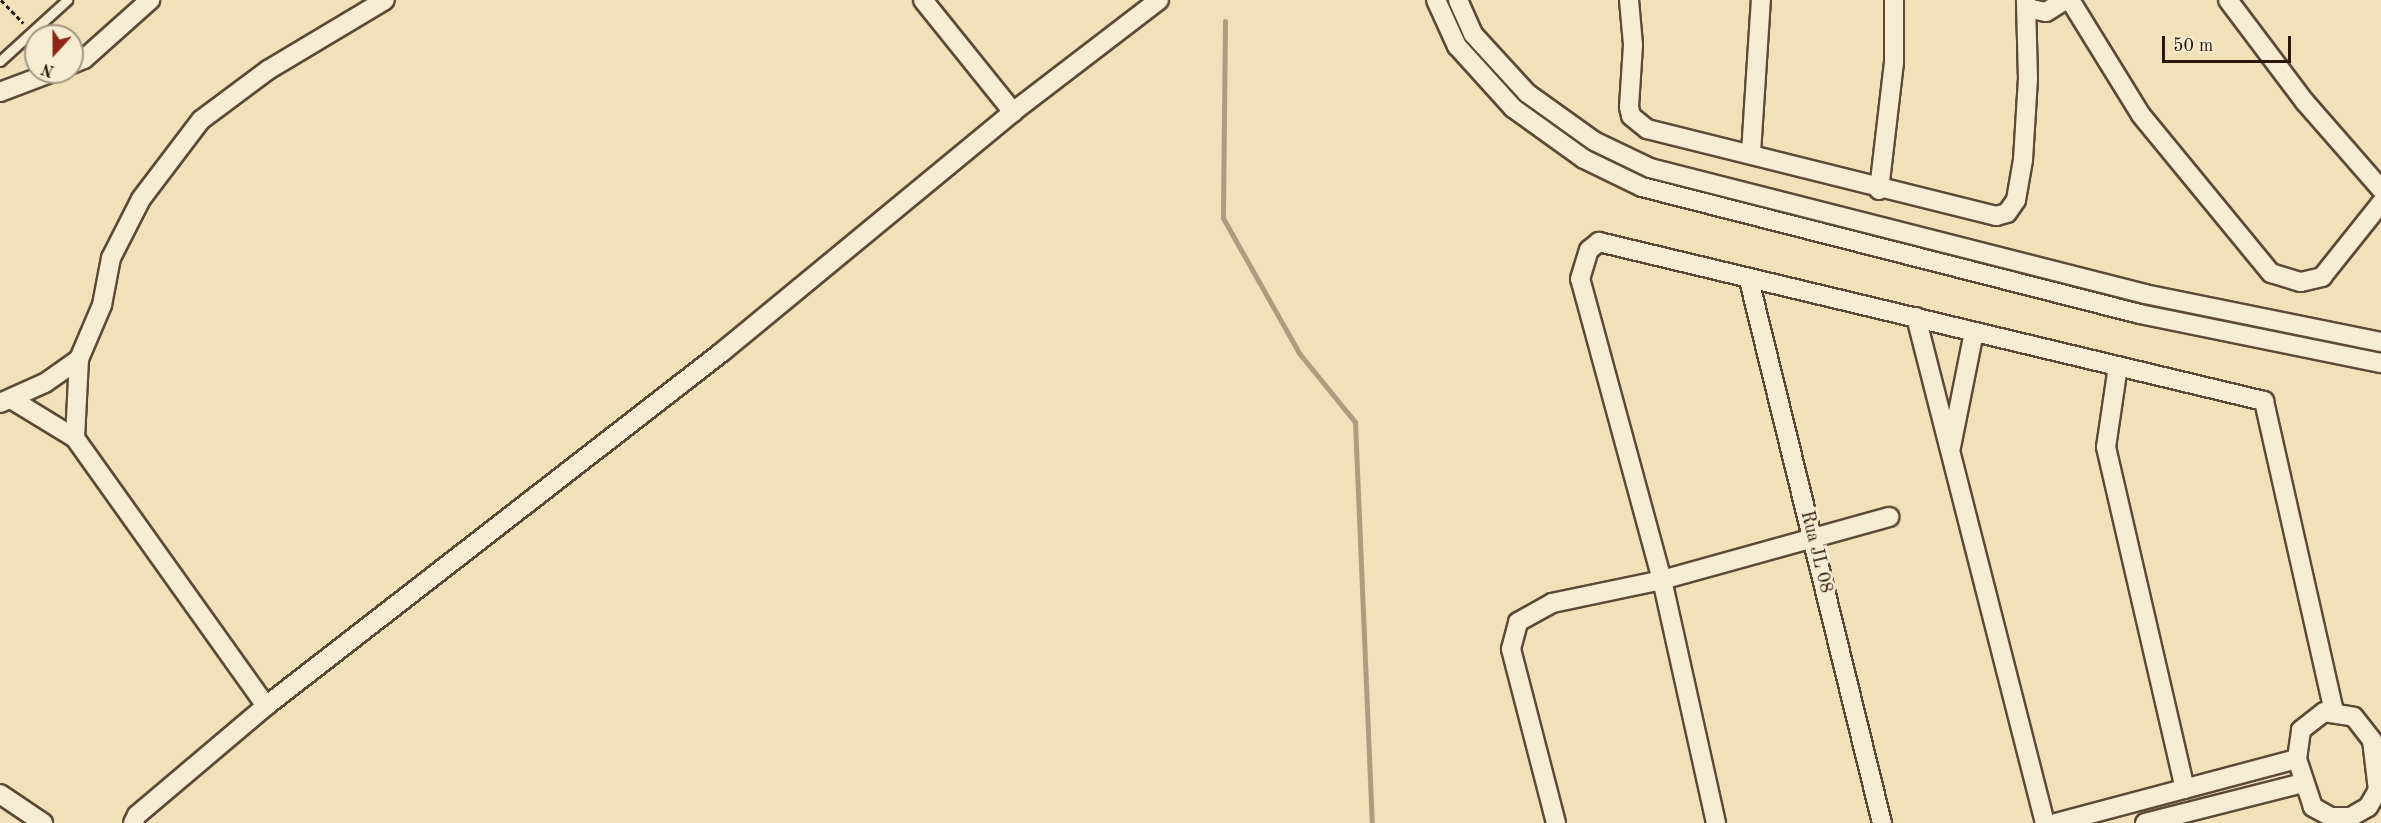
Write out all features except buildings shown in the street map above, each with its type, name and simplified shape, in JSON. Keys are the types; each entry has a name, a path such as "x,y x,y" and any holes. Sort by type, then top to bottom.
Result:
{"street":[{"path":"84,53 150,0"},
{"path":"75,438 79,359 102,305 111,258 141,199 201,120 268,70 385,0"},
{"path":"922,0 1013,112"},
{"path":"133,823 137,815 266,706 722,352 1013,112 1160,0"},
{"path":"1436,0 1457,46 1513,108 1575,154 1642,187 2140,314 2381,363"},
{"path":"1458,0 1473,34 1527,93 1586,136 1650,168 2145,294 2381,342"},
{"path":"1629,0 1633,45 1631,116 1647,129 1752,153 1879,190 1990,216 2002,215 2013,207 2027,120 2027,4 2046,12 2065,0"},
{"path":"1752,153 1761,0"},
{"path":"1879,190 1894,63 1894,0"},
{"path":"2070,0 2141,115 2271,273 2301,282 2322,277 2381,203"},
{"path":"2228,0 2305,102 2381,189"},
{"path":"0,92 24,83"},
{"path":"1716,823 1662,580 1580,279 1583,262 1599,242 1749,280 2264,401 2334,711"},
{"name":"Rua JL 08","path":"1749,280 1882,823"},
{"path":"1916,318 2045,823"},
{"path":"1950,452 1974,332"},
{"path":"5,401 79,359"},
{"path":"2118,366 2106,447 2185,789"},
{"path":"5,401 75,438 266,706"},
{"path":"1556,823 1510,649 1511,634 1518,622 1552,603 1662,580 1889,517"},
{"path":"2334,711 2354,717 2374,729 2379,770 2378,790 2367,818 2341,818 2321,813 2307,799 2297,759 2301,730 2315,716 2334,711"},
{"path":"2056,823 2297,759"},
{"path":"2145,823 2194,817 2303,783"},
{"path":"0,794 43,823"}],"lane":[{"path":"38,24 67,0"},
{"path":"0,61 24,37"}],"path":[{"path":"1,0 25,24"}],"waterway":[{"path":"1225,21 1223,218 1299,353 1355,422 1372,823"}]}
